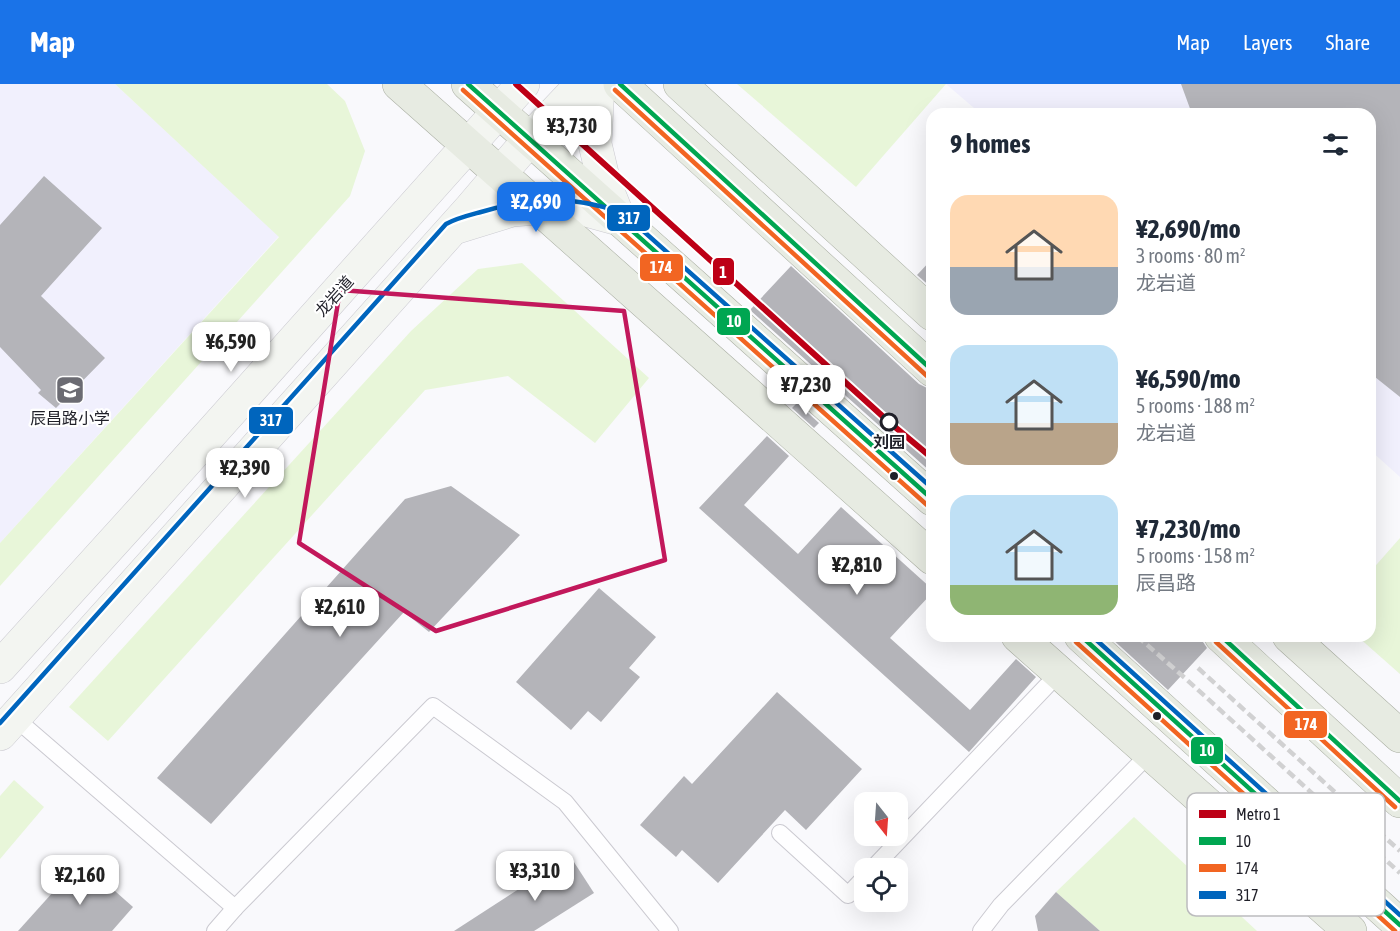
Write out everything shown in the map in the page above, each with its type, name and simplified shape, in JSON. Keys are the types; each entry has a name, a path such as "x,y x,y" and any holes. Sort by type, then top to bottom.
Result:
{"main road":[{"path":"399,84 926,553"},
{"path":"468,84 496,106 530,140 926,495"},
{"name":"龙岩道","path":"484,159 496,106 523,84"},
{"name":"龙岩道","path":"0,667 154,498 484,159 530,140 582,84"},
{"path":"598,84 596,144 604,182 619,219"},
{"path":"620,84 926,364"},
{"path":"680,84 926,309"},
{"path":"7,726 452,229 467,205 484,159"},
{"path":"452,229 512,210 537,208 583,209 619,219"},
{"path":"1025,642 1192,793"},
{"path":"1088,642 1254,793"},
{"path":"1228,642 1400,801"},
{"path":"1296,642 1400,736"},
{"path":"1116,668 1149,754"},
{"path":"1385,911 1400,925"},
{"path":"1327,916 1340,928"}],"lane":[{"path":"883,858 1059,673"},
{"path":"215,931 433,706 565,802 670,931"},
{"path":"7,726 235,908"},
{"path":"981,931 1001,905 1149,754"},
{"path":"780,833 848,895 854,889"}],"highlighted area":[{"path":"340,290 624,311 665,560 436,631 299,543"}],"shaded area":[{"name":"辰昌路小学","path":"0,84 115,84 279,236 0,543"},
{"path":"946,84 1400,84 1400,477 1376,455 1376,108 974,108"}],"green space":[{"path":"115,84 327,84 345,101 365,151 350,196 0,586 0,543 279,237"},
{"path":"737,84 946,84 856,187"},
{"path":"522,263 649,378 595,443 508,376 425,390 108,741 69,707 411,331 478,269"},
{"path":"1400,538 1400,674 1364,642 1376,642 1376,565"},
{"path":"14,780 44,807 0,859 0,796"},
{"path":"1134,817 1187,866 1187,916 1241,916 1257,931 1100,931 1056,892"}],"building":[{"path":"1181,84 1400,84 1400,397 1376,378 1376,108 1190,108"},
{"path":"44,176 102,228 41,296 105,358 56,408 38,393 41,390 0,347 0,225"},
{"path":"926,265 926,283 917,275"},
{"path":"791,266 919,384 926,388 926,468 750,310"},
{"path":"797,403 819,423 814,428 792,408"},
{"path":"767,436 789,456 744,505 798,554 841,507 926,584 926,599 890,638 970,710 1016,659 1036,677 969,752 699,508"},
{"path":"451,486 520,535 429,632 404,612 211,824 157,778 405,499"},
{"path":"599,588 656,637 629,668 640,677 601,722 588,711 571,730 516,682"},
{"path":"1116,642 1203,642 1207,648 1168,690"},
{"path":"777,692 862,769 806,830 785,810 718,883 682,850 676,857 640,825 684,776 692,784"},
{"path":"570,856 594,893 534,931 454,931"},
{"path":"81,861 133,907 112,931 18,931"},
{"path":"1056,892 1100,931 1038,931 1035,916"}],"railway":[{"path":"1144,642 1312,793"},
{"path":"1198,668 1336,793"},
{"path":"1385,837 1400,851"},
{"path":"1385,859 1400,873"}],"metro line":[{"name":"1","path":"516,84 926,453"}],"transit line":[{"name":"10","path":"468,84 926,494"},
{"name":"10","path":"620,84 926,364"},
{"name":"174","path":"463,90 926,504"},
{"name":"174","path":"615,90 926,375"},
{"name":"317","path":"0,723 446,224 500,207 552,200 586,203 623,213 926,483"},
{"name":"174","path":"1076,642 1243,793"},
{"name":"10","path":"1088,642 1254,793"},
{"name":"317","path":"1099,642 1265,793"},
{"name":"174","path":"1216,642 1380,793"},
{"name":"10","path":"1228,642 1400,801"},
{"name":"174","path":"1385,798 1395,807"},
{"name":"317","path":"1385,901 1400,915"},
{"name":"10","path":"1385,911 1400,925"},
{"name":"174","path":"1378,916 1395,931"}],"place":[{"name":"辰昌路小学","path":"70,390"},
{"name":"刘园","path":"889,422"}]}
